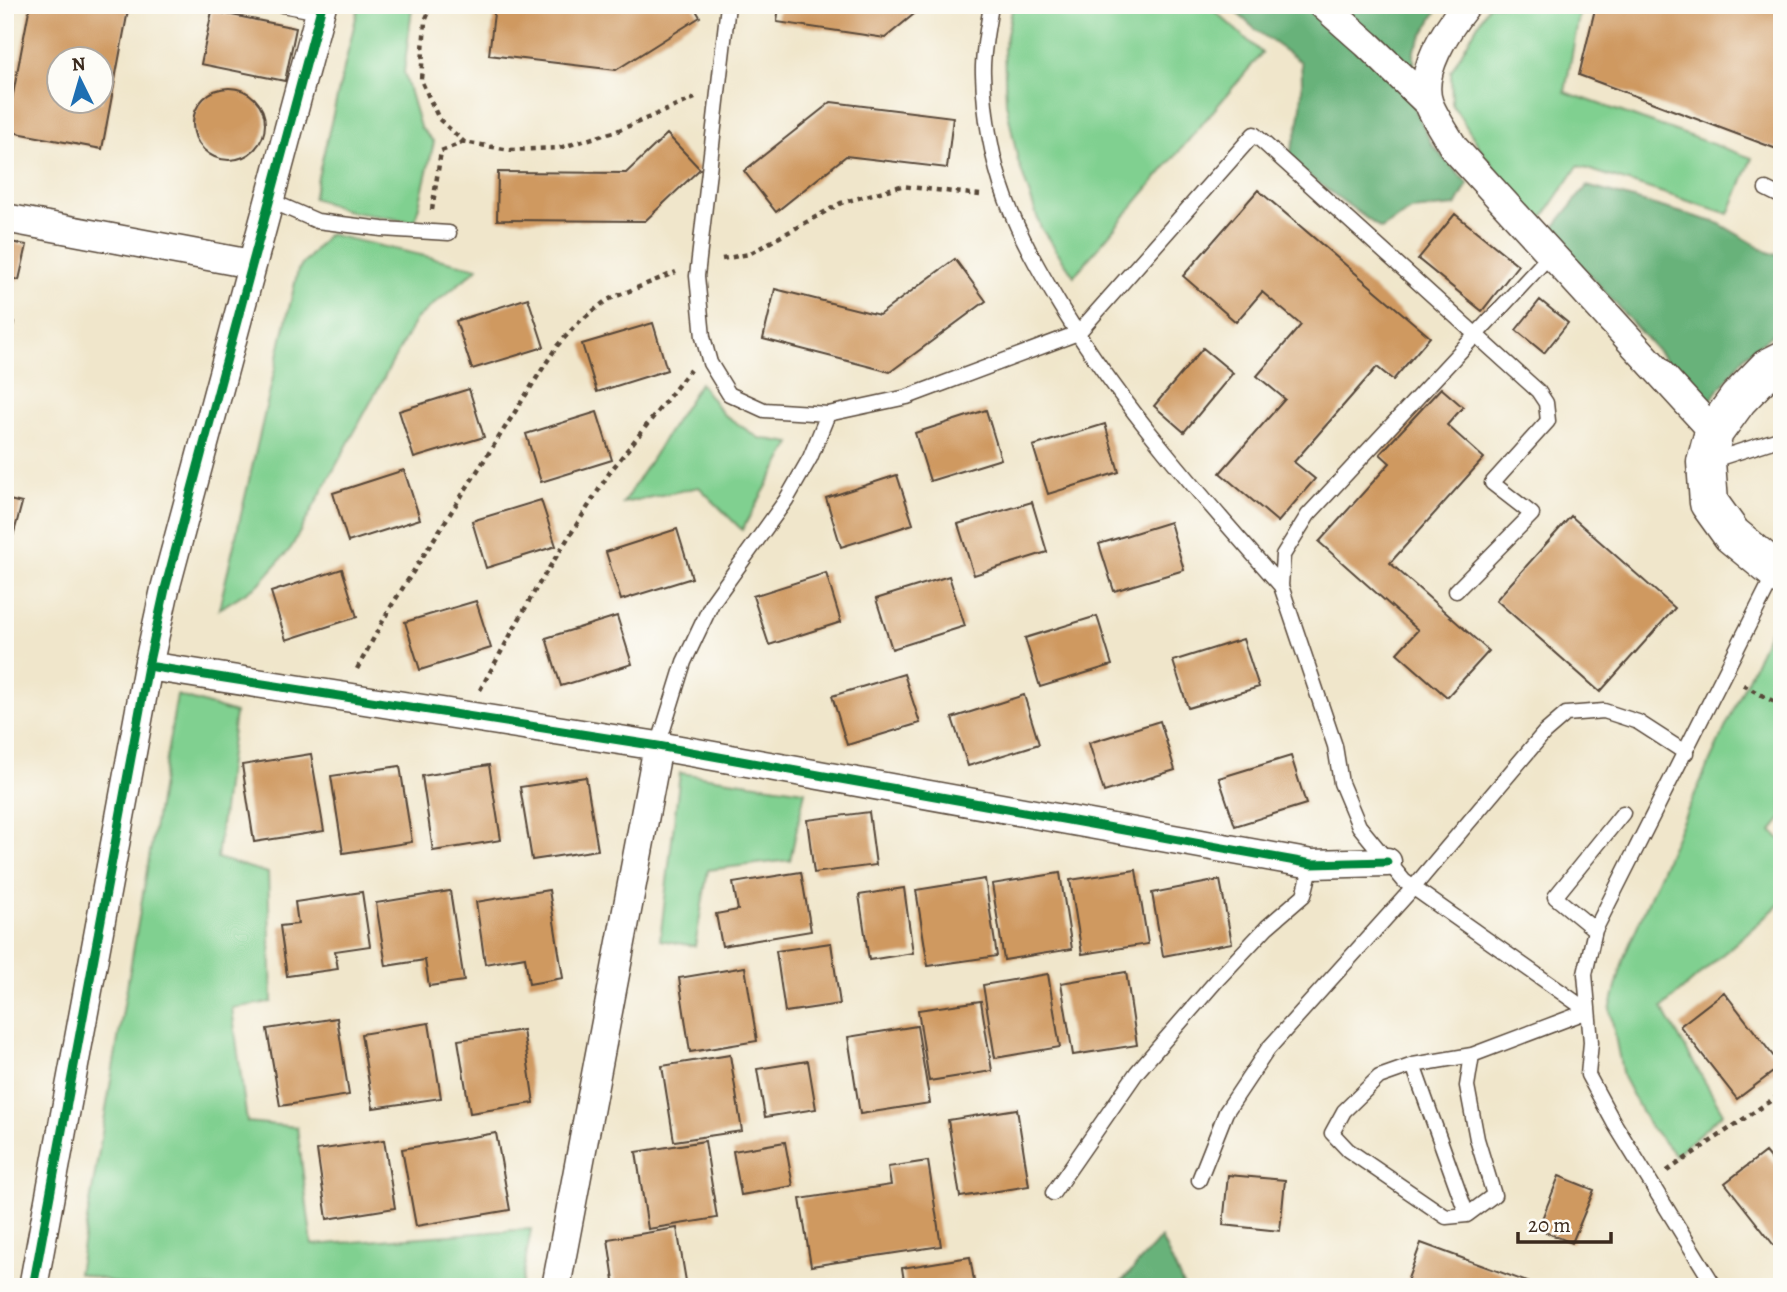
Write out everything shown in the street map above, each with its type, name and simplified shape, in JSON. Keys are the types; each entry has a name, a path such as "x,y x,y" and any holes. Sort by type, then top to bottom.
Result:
{"street":[{"path":"1323,5 1428,103 1454,148 1551,254 1710,447"},
{"path":"1428,103 1428,70 1452,23 1466,5"},
{"path":"33,1287 148,666 165,589 321,8"},
{"path":"5,219 251,264"},
{"path":"1779,574 1732,535 1709,503 1710,447 1738,399 1769,368 1782,361"},
{"path":"148,666 659,746 1312,863 1387,862"},
{"path":"556,1287 659,746"}],"lane":[{"path":"282,5 321,8"},
{"path":"728,5 697,276 706,350 710,363 729,394 764,410 828,414 907,397 1078,334 1254,134 1538,391 1546,403 1548,421 1492,483 1532,514 1456,591"},
{"path":"991,5 982,70 987,122 1005,198 1035,263 1117,391 1199,494 1281,586"},
{"path":"1766,188 1782,197"},
{"path":"269,200 317,221 449,233"},
{"path":"1551,254 1307,515 1283,555 1281,586 1335,746 1341,783 1359,826 1404,881 1588,1011"},
{"path":"659,746 684,662 712,603 786,500 810,458 828,414"},
{"path":"1710,447 1782,438"},
{"path":"1716,1287 1650,1182 1588,1075 1591,1042 1585,974 1595,930 1779,574"},
{"path":"1199,1180 1226,1112 1268,1049 1413,888 1545,733 1566,714 1604,711 1638,722 1686,753"},
{"path":"1595,930 1555,897 1623,813"},
{"path":"1053,1193 1138,1072 1217,980 1267,927 1304,895 1312,863"},
{"path":"1472,1055 1467,1086 1477,1139 1494,1195 1467,1216 1446,1217 1348,1150 1332,1133 1344,1111 1379,1077 1413,1065 1472,1055 1588,1011"},
{"path":"1413,1065 1467,1216"}],"path":[{"path":"432,5 425,21 421,80 439,118 464,142"},
{"path":"429,232 441,151 464,142 510,150 559,148 617,131 656,113 684,104 718,86"},
{"path":"343,696 390,608 557,346 579,322 607,300 699,264 749,254 841,203 901,186 1005,198"},
{"path":"467,716 537,587 610,472 706,350"},
{"path":"1725,675 1782,706"},
{"path":"1650,1182 1782,1093"}],"green space":[{"path":"359,5 414,5 404,72 420,127 434,142 415,222 347,211 313,198"},
{"path":"1013,5 1208,5 1262,53 1074,276 1041,228 1018,161 1006,103 1004,49"},
{"path":"1228,5 1440,5 1414,50 1414,106 1432,145 1468,184 1456,206 1411,210 1381,229 1287,160 1296,136 1300,112 1301,62 1256,30"},
{"path":"1489,5 1581,5 1565,92 1752,158 1729,214 1578,166 1540,222 1485,156 1452,104 1451,71"},
{"path":"1587,186 1718,223 1768,252 1782,257 1782,327 1746,355 1706,406 1551,231"},
{"path":"328,234 478,268 416,319 291,548 259,584 219,609 298,270"},
{"path":"700,383 723,414 759,438 791,443 742,530 699,487 623,503"},
{"path":"1781,606 1782,819 1772,831 1782,841 1782,902 1662,1008 1723,1113 1675,1155 1648,1124 1623,1077 1610,1010 1624,957"},
{"path":"177,695 235,713 217,858 268,873 272,1002 232,1008 247,1122 297,1127 312,1245 531,1229 521,1287 132,1287 78,1273"},
{"path":"680,773 805,791 790,860 708,870 695,946 660,940"},
{"path":"1161,1238 1184,1287 1117,1287"}],"building":[{"path":"30,5 129,5 116,74 116,46 46,46 46,116 108,116 102,149 6,131"},
{"path":"495,5 693,5 700,17 616,70 489,55"},
{"path":"779,5 925,5 885,38 777,22"},
{"path":"1596,5 1782,5 1782,151 1579,75"},
{"path":"212,11 296,28 285,81 201,64"},
{"path":"229,88 249,94 259,104 265,124 259,144 249,154 229,160 209,154 199,144 193,124 199,104 209,94"},
{"path":"831,102 953,117 947,168 846,156 776,212 744,171"},
{"path":"667,134 700,169 645,221 497,220 498,172 626,173"},
{"path":"1258,190 1430,337 1393,380 1377,367 1294,462 1315,479 1278,522 1220,473 1285,399 1257,376 1301,325 1262,292 1236,322 1183,276"},
{"path":"1455,214 1518,265 1482,311 1418,259"},
{"path":"5,241 27,245 19,280 5,277"},
{"path":"955,259 986,301 890,372 763,339 775,289 879,315"},
{"path":"528,298 544,347 472,369 456,321"},
{"path":"1540,300 1568,323 1544,353 1516,330"},
{"path":"5,320 14,322 6,358 5,357"},
{"path":"653,323 667,370 597,392 582,344"},
{"path":"1203,348 1233,373 1184,432 1154,406"},
{"path":"1441,388 1463,407 1447,425 1484,458 1390,563 1489,651 1447,697 1397,653 1418,630 1319,542 1390,463 1380,454"},
{"path":"469,389 484,437 414,458 399,411"},
{"path":"986,410 1001,459 930,481 915,433"},
{"path":"597,412 612,460 541,482 526,434"},
{"path":"1105,424 1119,472 1048,494 1033,446"},
{"path":"404,470 420,519 348,542 333,493"},
{"path":"897,475 913,524 841,547 826,498"},
{"path":"5,499 22,503 9,551 5,550"},
{"path":"541,500 556,546 486,568 472,521"},
{"path":"1032,502 1047,552 974,575 958,524"},
{"path":"1571,516 1675,608 1600,692 1496,600"},
{"path":"1170,522 1184,570 1114,591 1099,544"},
{"path":"677,529 692,578 621,600 606,552"},
{"path":"342,569 357,617 286,640 271,592"},
{"path":"826,573 841,622 769,645 753,596"},
{"path":"949,576 965,626 892,649 876,599"},
{"path":"476,601 491,648 420,670 405,622"},
{"path":"617,616 632,664 561,686 546,638"},
{"path":"1097,616 1112,665 1040,687 1025,638"},
{"path":"1243,639 1259,687 1188,708 1173,661"},
{"path":"904,674 920,723 847,745 832,696"},
{"path":"1024,695 1039,744 968,766 952,718"},
{"path":"1160,721 1175,770 1104,792 1089,743"},
{"path":"311,754 324,831 254,842 242,765"},
{"path":"1291,756 1306,804 1235,826 1219,778"},
{"path":"489,765 501,840 433,851 422,776"},
{"path":"400,766 412,842 343,853 331,776"},
{"path":"586,777 598,850 532,860 520,787"},
{"path":"869,812 876,865 814,873 807,820"},
{"path":"1136,870 1148,944 1082,954 1070,880"},
{"path":"801,872 811,931 722,946 716,914 738,910 733,883"},
{"path":"1060,873 1072,949 1004,960 992,884"},
{"path":"985,879 997,956 928,966 916,890"},
{"path":"1220,880 1232,943 1163,956 1152,893"},
{"path":"904,888 913,953 869,960 859,895"},
{"path":"549,890 563,978 529,984 525,957 485,964 476,902"},
{"path":"450,891 464,981 429,986 425,960 386,966 376,903"},
{"path":"362,892 370,946 335,951 338,969 287,976 280,926 298,924 295,902"},
{"path":"831,943 840,1004 785,1012 776,951"},
{"path":"745,967 757,1041 690,1052 679,978"},
{"path":"1126,972 1137,1045 1073,1055 1061,983"},
{"path":"1048,974 1060,1047 995,1058 983,985"},
{"path":"1724,992 1781,1066 1737,1099 1680,1026"},
{"path":"981,1001 992,1071 929,1081 918,1010"},
{"path":"337,1018 349,1095 280,1106 267,1029"},
{"path":"429,1023 441,1098 373,1108 361,1034"},
{"path":"917,1026 930,1103 860,1114 848,1037"},
{"path":"523,1030 534,1103 470,1113 458,1040"},
{"path":"730,1055 742,1131 674,1141 662,1066"},
{"path":"808,1061 816,1109 765,1117 757,1069"},
{"path":"1017,1109 1029,1186 960,1197 948,1120"},
{"path":"496,1133 510,1210 416,1226 402,1149"},
{"path":"384,1140 395,1208 327,1219 317,1150"},
{"path":"705,1141 717,1218 648,1229 636,1152"},
{"path":"785,1142 793,1186 741,1195 733,1151"},
{"path":"1765,1152 1775,1164 1782,1158 1780,1253 1725,1183"},
{"path":"928,1161 941,1246 811,1266 800,1199 891,1185 888,1167"},
{"path":"1228,1175 1285,1180 1280,1231 1223,1225"},
{"path":"1559,1176 1594,1190 1572,1243 1538,1229"},
{"path":"677,1228 687,1287 615,1287 608,1239"},
{"path":"1421,1243 1538,1286 1538,1287 1405,1287"},
{"path":"970,1257 975,1287 905,1287 902,1268"}],"cycle path":[{"path":"33,1287 148,666 165,589 322,5"},
{"path":"148,666 658,746 1312,864 1387,862"}]}
